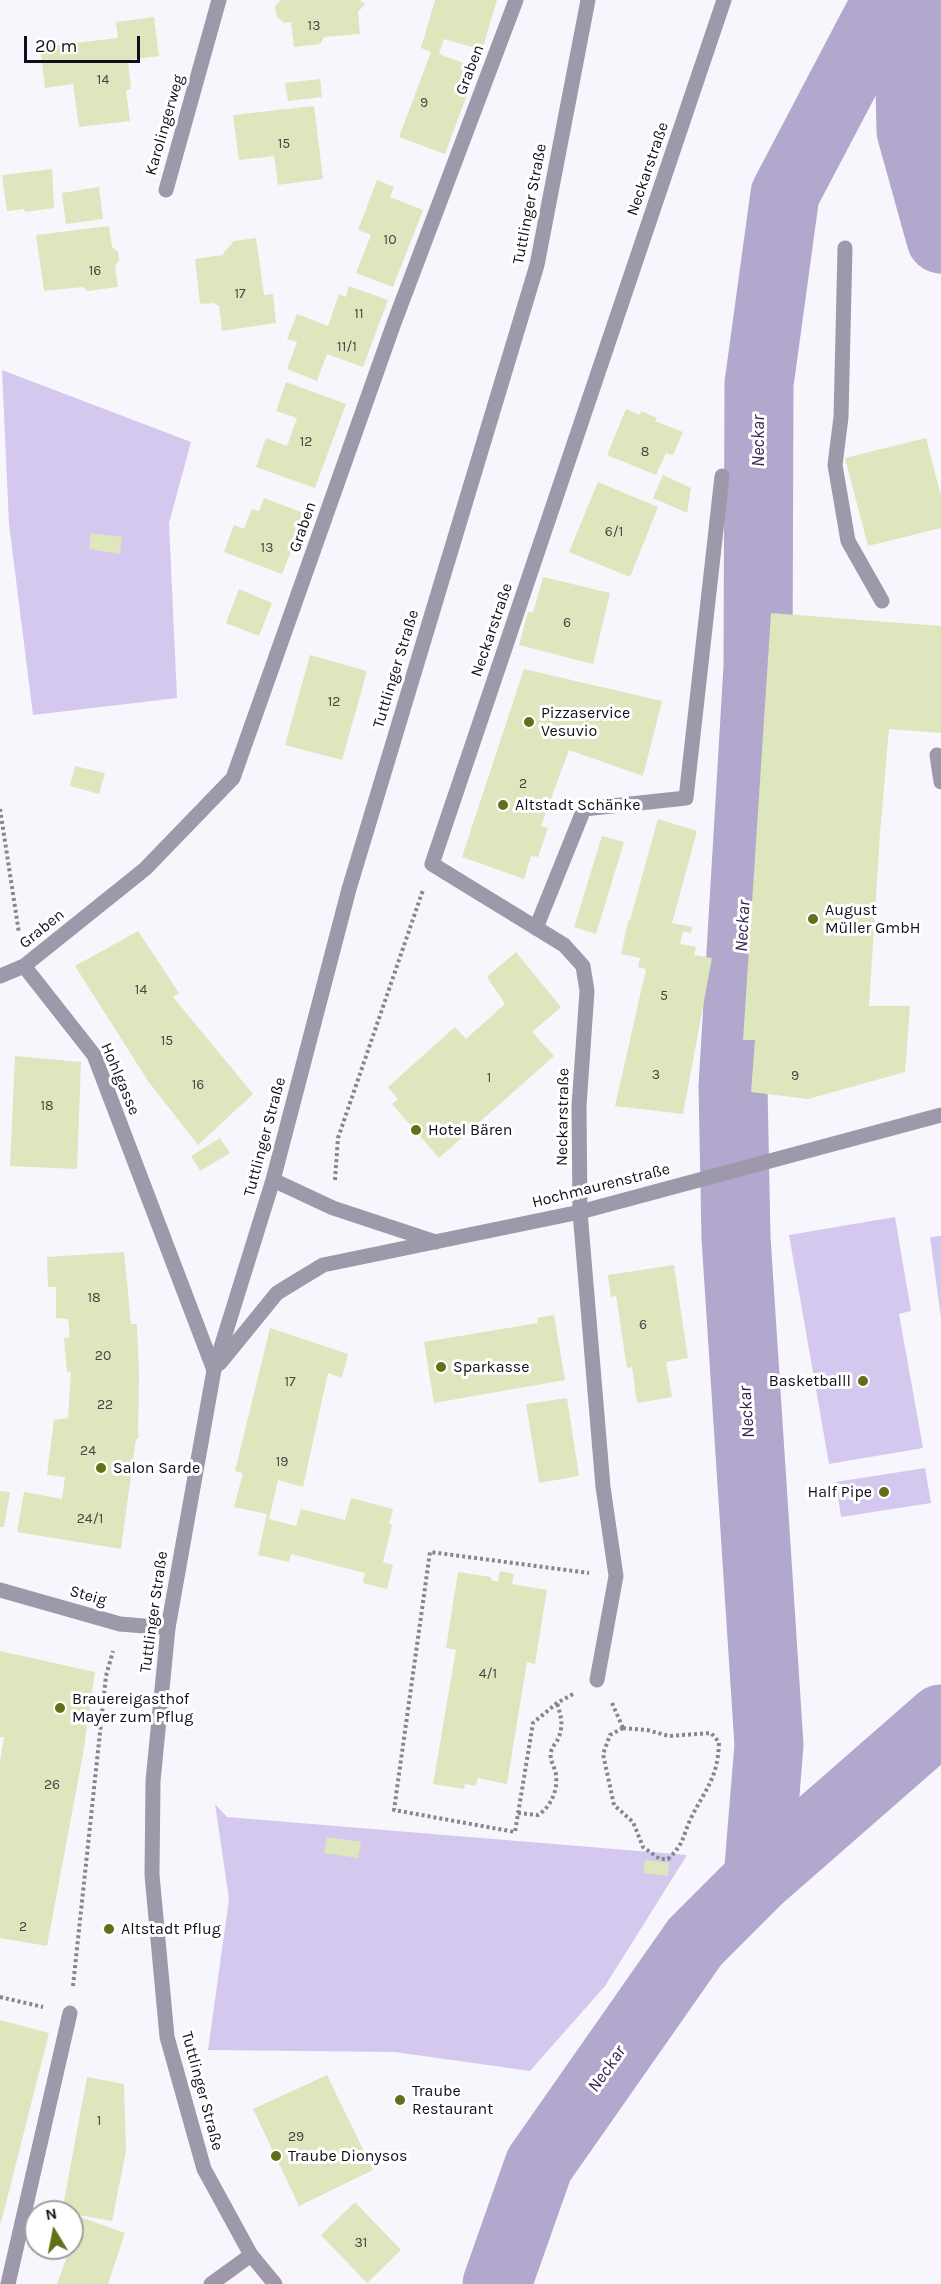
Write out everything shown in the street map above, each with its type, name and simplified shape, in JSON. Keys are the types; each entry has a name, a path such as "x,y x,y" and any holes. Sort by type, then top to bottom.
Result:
{"street":[{"name":"Karolingerweg","path":"166,190 219,0"},
{"name":"Graben","path":"0,976 24,966 145,869 233,778 394,323 516,0"},
{"name":"Tuttlinger Straße","path":"275,2284 251,2255 204,2169 167,2037 152,1875 153,1781 168,1628 214,1370 273,1180 348,889 537,265 588,0"},
{"name":"Neckarstraße","path":"597,1680 616,1576 603,1487 580,1212 579,1106 587,991 583,966 564,945 432,864 724,0"},
{"path":"845,248 841,417 835,465 848,541 882,601"},
{"path":"536,928 584,809 686,798 722,476"},
{"path":"937,755 941,782"},
{"path":"0,966 24,966"},
{"name":"Hohlgasse","path":"24,966 94,1055 214,1370"},
{"name":"Hochmaurenstraße","path":"214,1370 277,1293 323,1265 580,1212 941,1114"},
{"path":"273,1180 333,1208 436,1242"},
{"name":"Steig","path":"0,1590 120,1624 168,1628"},
{"path":"8,2284 70,2013"},
{"path":"211,2284 251,2255"}],"path":[{"path":"0,809 24,966"},
{"path":"333,1208 338,1138 432,864"},
{"path":"597,1680 557,1703 533,1723 515,1832 394,1810 430,1552 616,1576"},
{"path":"0,1997 70,2013 106,1676 120,1624"},
{"path":"518,1813 538,1815 546,1810 555,1791 556,1774 551,1752 562,1721 557,1703"},
{"path":"623,1728 647,1730 669,1736 711,1733 719,1742 719,1762 709,1788 691,1818 681,1846 668,1858 660,1859 641,1842 633,1822 614,1805 603,1754 610,1735 623,1728"}],"shaded area":[{"path":"2,370 191,442 169,523 177,698 33,715 9,524"},
{"name":"Basketballl","path":"895,1217 911,1311 899,1314 923,1448 829,1464 789,1235"},
{"path":"941,1236 941,1318 930,1237"},
{"name":"Half Pipe","path":"925,1468 931,1503 841,1517 836,1482"},
{"path":"215,1804 227,1817 687,1855 605,1986 530,2071 395,2052 208,2050 229,1899"}],"building":[{"path":"281,0 359,0 365,4 358,12 360,34 324,37 320,44 294,47 291,22 284,23 277,17 275,6"},
{"path":"435,0 497,0 482,50 444,39 439,54 477,68 445,154 399,137 431,52 421,48"},
{"path":"154,17 159,56 128,60 131,89 126,90 130,121 79,127 73,84 45,88 40,47 118,38 116,22"},
{"path":"320,79 322,97 288,101 285,83"},
{"path":"314,106 323,179 278,185 274,156 239,160 233,115"},
{"path":"52,169 54,208 25,212 24,209 7,211 2,175"},
{"path":"377,180 394,187 390,197 423,210 393,287 356,273 371,235 358,230"},
{"path":"99,187 103,219 66,224 62,193"},
{"path":"109,226 112,247 118,252 119,260 115,266 118,287 88,291 83,287 44,291 36,235"},
{"path":"256,238 264,295 273,294 276,323 222,331 219,306 213,303 200,304 195,259 222,255 234,241"},
{"path":"349,286 388,300 363,367 327,354 317,381 287,369 297,342 287,339 297,314 328,326 339,294 346,297"},
{"path":"286,382 346,404 315,488 256,467 266,438 287,446 297,418 276,411"},
{"path":"626,409 640,415 641,411 657,418 655,421 683,432 673,455 666,453 656,475 607,455"},
{"path":"926,438 941,496 941,528 868,546 845,458"},
{"path":"663,475 691,488 687,513 653,498"},
{"path":"598,482 658,507 630,577 569,552"},
{"path":"264,498 306,514 282,574 224,552 234,525 244,529 252,509 259,511"},
{"path":"91,533 122,537 120,554 89,549"},
{"path":"543,577 610,593 593,664 519,645 528,612 533,613"},
{"path":"239,589 272,603 259,636 226,623"},
{"path":"771,613 941,626 941,733 889,729 880,833 869,1006 910,1006 905,1072 808,1099 751,1092 755,1040 743,1040"},
{"path":"310,655 367,671 342,760 285,745"},
{"path":"524,669 662,701 643,776 569,750 541,826 548,828 538,857 531,856 524,879 462,857"},
{"path":"75,766 105,773 99,794 70,786"},
{"path":"658,819 697,831 672,923 692,927 691,933 683,931 680,944 696,947 694,955 712,958 683,1114 615,1106 646,969 638,967 640,958 621,954 628,921"},
{"path":"602,836 624,842 596,934 574,927"},
{"path":"138,931 179,993 173,997 253,1094 198,1145 148,1081 75,966"},
{"path":"516,952 561,1007 532,1032 554,1056 439,1158 392,1104 398,1099 388,1087 455,1027 466,1039 505,1004 487,977"},
{"path":"15,1056 81,1062 77,1169 10,1166"},
{"path":"220,1138 230,1153 200,1171 191,1156"},
{"path":"124,1252 131,1324 137,1324 139,1375 138,1439 136,1439 121,1549 17,1532 24,1492 62,1499 65,1477 47,1475 54,1420 68,1418 71,1372 67,1372 64,1338 70,1337 68,1319 56,1318 56,1287 48,1287 47,1257"},
{"path":"674,1265 688,1358 666,1362 672,1397 637,1403 632,1367 627,1368 616,1296 611,1297 608,1275"},
{"path":"554,1315 565,1380 434,1403 424,1342 538,1323 537,1318"},
{"path":"270,1328 348,1354 342,1378 328,1373 303,1487 278,1480 269,1519 296,1526 301,1509 345,1520 351,1498 393,1509 389,1524 392,1525 383,1562 393,1565 387,1589 363,1583 365,1573 291,1554 289,1562 258,1555 267,1514 234,1507 243,1473 235,1471"},
{"path":"567,1398 579,1476 539,1483 526,1404"},
{"path":"0,1491 10,1492 4,1527 0,1527"},
{"path":"500,1571 514,1574 512,1584 547,1590 535,1664 527,1662 507,1784 478,1778 476,1786 465,1784 464,1789 433,1784 456,1650 446,1648 458,1572 491,1577 491,1580 498,1582"},
{"path":"0,1651 95,1672 83,1754 47,1946 0,1938 0,1762 4,1737 0,1737"},
{"path":"327,1837 361,1842 358,1858 324,1853"},
{"path":"645,1860 669,1863 668,1876 643,1873"},
{"path":"0,2020 49,2033 1,2223 0,2223"},
{"path":"327,2075 373,2170 299,2206 253,2109"},
{"path":"87,2077 124,2084 126,2151 112,2221 84,2216 84,2200 64,2200"},
{"path":"355,2202 401,2250 367,2283 321,2235"},
{"path":"84,2218 125,2233 108,2284 57,2284 66,2260 84,2260"}],"waterway":[{"name":"Neckar","path":"758,1879 769,1745 736,1238 733,1087 758,667 759,384 785,194 887,0"},
{"name":"Neckar","path":"908,0 911,131 941,239"},
{"name":"Neckar","path":"497,2284 539,2165 695,1942 758,1879 941,1719"}],"place":[{"name":"Pizzaservice Vesuvio","path":"529,722"},
{"name":"Altstadt Schänke","path":"503,805"},
{"name":"August Müller GmbH","path":"813,919"},
{"name":"Hotel Bären","path":"416,1130"},
{"name":"Sparkasse","path":"441,1367"},
{"name":"Basketballl","path":"863,1381"},
{"name":"Salon Sarde","path":"101,1468"},
{"name":"Half Pipe","path":"884,1492"},
{"name":"Brauereigasthof Mayer zum Pflug","path":"60,1708"},
{"name":"Altstadt Pflug","path":"109,1929"},
{"name":"Traube Restaurant","path":"400,2100"},
{"name":"Traube Dionysos","path":"276,2156"}]}
